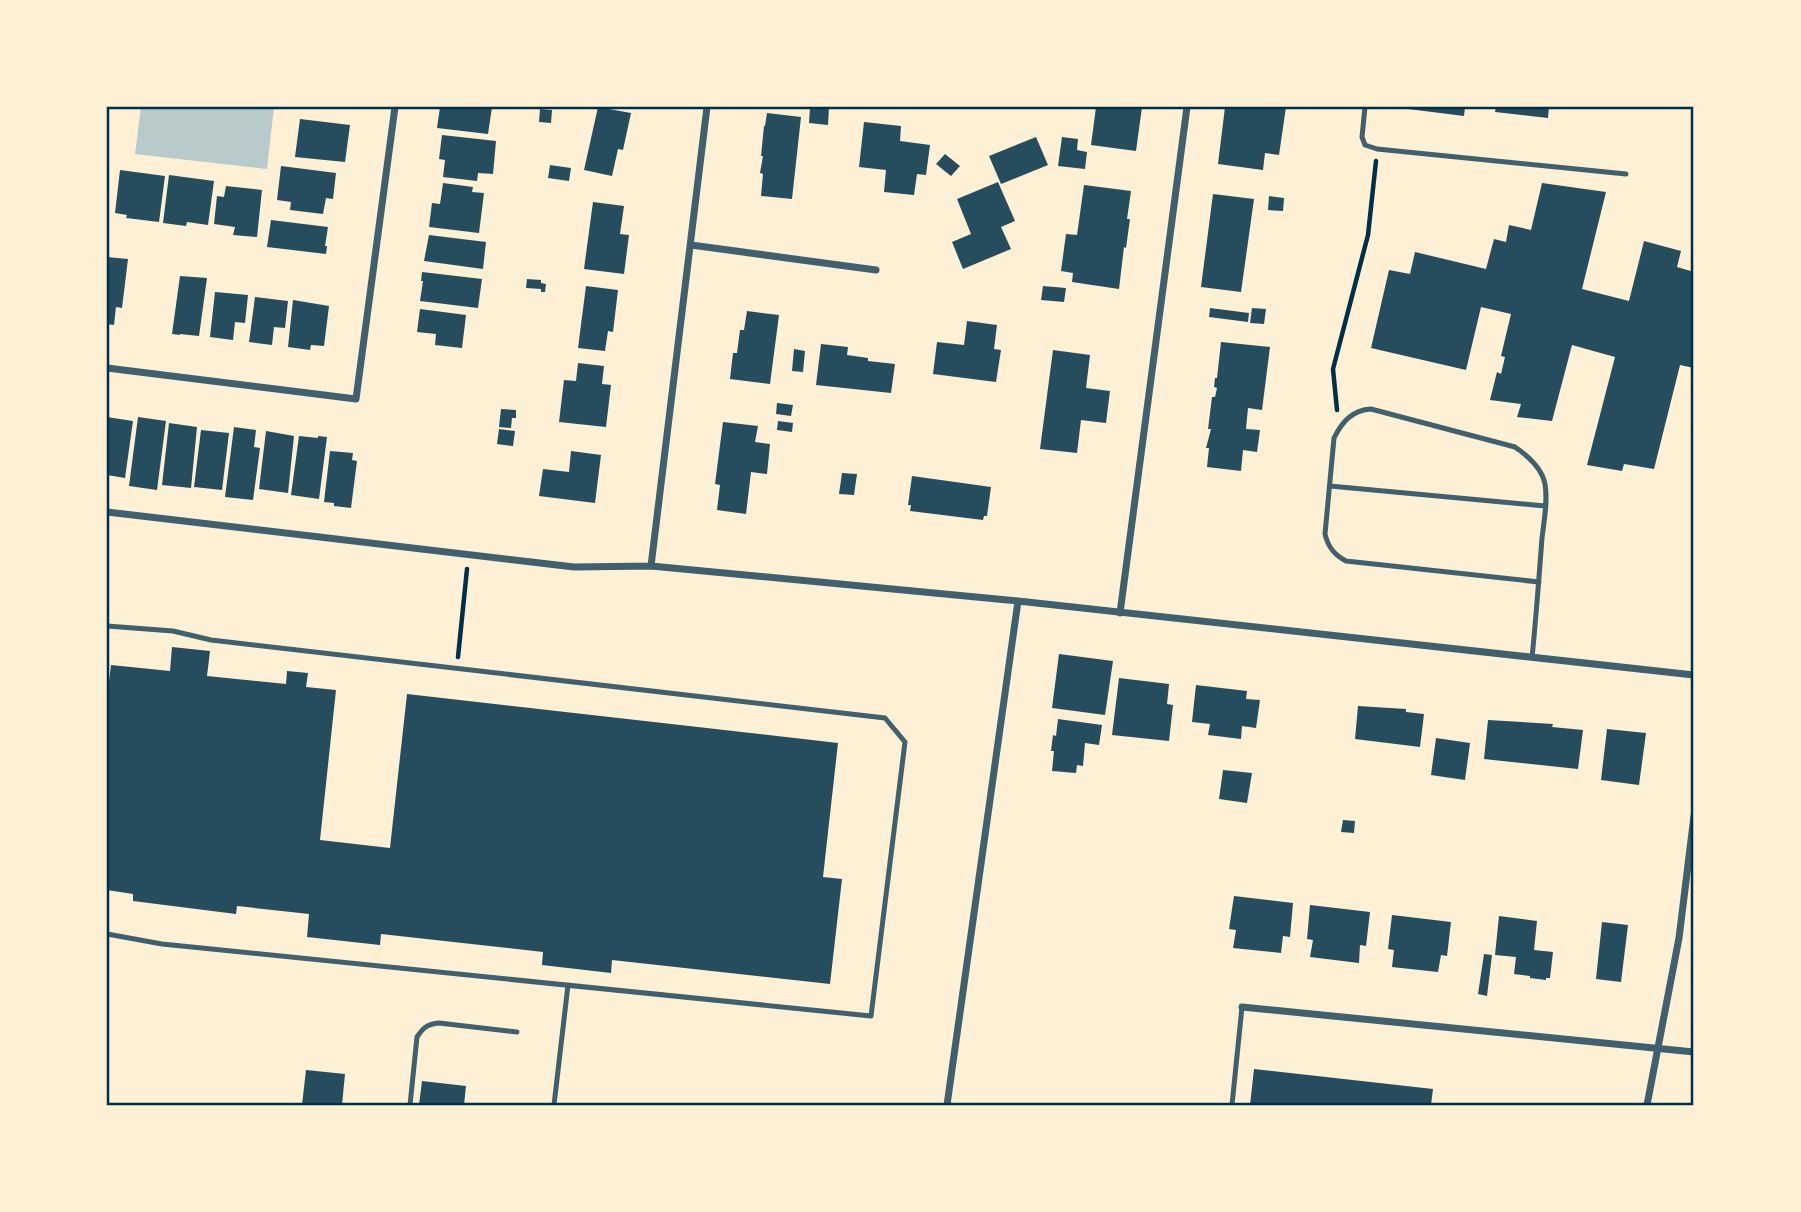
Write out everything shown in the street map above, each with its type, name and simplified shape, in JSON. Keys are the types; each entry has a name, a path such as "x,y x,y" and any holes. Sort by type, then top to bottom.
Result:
{"street":[{"path":"107,368 356,399 396,107"},
{"path":"651,566 708,107"},
{"path":"1120,613 1187,107"},
{"path":"691,245 876,270"},
{"path":"107,512 574,567 651,566 1018,601 1694,675"},
{"path":"947,1105 1018,601"},
{"path":"1647,1105 1679,938 1694,816"},
{"path":"1242,1007 1694,1052"}],"lane":[{"path":"1365,107 1362,137 1365,145 1377,149 1626,174"},
{"path":"1532,658 1539,582 1545,506 1545,482 1539,469 1515,446 1371,409 1352,414 1339,428 1334,438 1325,534 1327,544 1338,557 1346,561 1539,582"},
{"path":"1330,486 1545,506"},
{"path":"107,626 173,631 211,640 885,718 905,742 871,1016 162,944 107,934"},
{"path":"554,1105 568,985"},
{"path":"1232,1105 1242,1007"},
{"path":"410,1105 417,1037 423,1028 439,1023 517,1032"}],"path":[{"path":"1339,428 1333,369 1368,235 1377,149"},
{"path":"456,669 468,554"}],"shaded area":[{"path":"141,107 274,107 267,169 135,154"}],"building":[{"path":"440,107 492,107 488,134 437,128"},
{"path":"598,107 631,113 623,150 618,149 612,176 584,170"},
{"path":"810,107 829,107 828,125 809,123"},
{"path":"1096,107 1142,107 1136,151 1091,145"},
{"path":"1225,107 1286,107 1279,155 1265,153 1263,170 1218,164"},
{"path":"1400,107 1465,107 1464,116"},
{"path":"1496,107 1549,107 1548,118 1495,112"},
{"path":"540,109 552,110 551,123 539,122"},
{"path":"767,113 801,117 792,199 761,196 761,156"},
{"path":"300,119 350,125 345,162 295,157"},
{"path":"864,122 901,126 900,141 930,145 926,175 917,174 914,195 884,192 886,170 859,167"},
{"path":"442,135 496,141 493,174 478,173 477,181 443,177 445,160 439,159"},
{"path":"1036,137 1048,165 1001,184 989,156"},
{"path":"1062,137 1078,139 1077,150 1087,152 1085,169 1058,166"},
{"path":"945,154 960,166 951,176 936,164"},
{"path":"550,165 571,168 569,181 548,178"},
{"path":"281,166 336,173 333,199 326,198 323,214 290,210 291,202 277,200"},
{"path":"120,170 165,176 159,222 126,218 127,215 115,213"},
{"path":"169,175 214,181 208,225 163,223"},
{"path":"998,182 1015,221 1001,227 1011,249 963,269 952,242 971,234 957,199"},
{"path":"443,183 473,187 472,192 484,193 479,233 429,227 432,203 440,204"},
{"path":"1542,183 1606,192 1582,289 1629,301 1644,241 1681,251 1677,267 1694,272 1694,368 1680,365 1654,469 1624,464 1622,471 1587,465 1615,357 1572,345 1552,421 1517,417 1521,404 1490,400 1497,372 1501,374 1505,357 1501,356 1511,314 1481,307 1466,370 1371,348 1389,270 1410,274 1415,252 1486,269 1494,239 1506,242 1509,225 1531,230"},
{"path":"1084,185 1131,191 1127,219 1130,219 1119,289 1072,282 1073,273 1061,271 1066,234 1077,235"},
{"path":"226,186 262,190 257,237 233,235 235,227 214,224 217,196 224,197"},
{"path":"1213,194 1254,199 1241,292 1201,287"},
{"path":"1269,196 1284,198 1283,211 1268,210"},
{"path":"593,202 624,206 620,234 629,235 624,274 584,269"},
{"path":"271,220 328,227 326,254 267,247"},
{"path":"429,235 486,242 483,269 424,261"},
{"path":"107,257 128,259 122,308 116,307 114,325 107,324"},
{"path":"422,272 482,279 478,308 420,301"},
{"path":"180,276 207,278 199,336 172,334"},
{"path":"527,279 541,280 541,283 546,284 545,292 541,292 541,289 526,288"},
{"path":"586,286 618,290 613,332 608,331 605,351 578,348"},
{"path":"1043,286 1066,288 1064,302 1041,300"},
{"path":"215,292 248,295 245,323 235,322 233,340 210,337"},
{"path":"255,297 288,301 285,328 274,327 272,345 249,342"},
{"path":"293,300 329,306 324,346 311,345 310,350 288,347"},
{"path":"1210,308 1249,313 1248,322 1209,317"},
{"path":"1252,308 1266,309 1264,324 1250,323"},
{"path":"420,309 466,315 462,348 435,345 436,334 417,332"},
{"path":"747,311 779,315 770,384 730,379 733,353 737,353 740,330 744,330"},
{"path":"967,321 997,325 994,349 1001,350 996,382 933,374 937,342 964,345"},
{"path":"1221,342 1270,347 1262,410 1248,408 1246,429 1260,430 1257,452 1243,450 1241,471 1207,467 1209,448 1206,448 1211,429 1208,429 1212,397 1215,397 1217,388 1214,387"},
{"path":"821,344 848,347 847,355 868,358 868,361 895,364 891,393 816,385"},
{"path":"794,349 805,351 803,372 792,371"},
{"path":"1053,350 1090,355 1086,388 1110,391 1106,423 1081,420 1077,453 1040,449"},
{"path":"578,363 604,366 602,384 611,385 606,427 559,422 564,380 576,381"},
{"path":"777,403 793,405 791,416 776,414"},
{"path":"501,409 516,410 516,418 512,418 511,428 499,427"},
{"path":"107,417 133,421 125,478 107,475"},
{"path":"138,417 166,421 157,490 129,486"},
{"path":"778,421 793,423 792,432 777,430"},
{"path":"723,422 758,426 755,442 770,444 767,474 751,472 746,514 717,510 720,485 715,484"},
{"path":"169,423 197,427 191,488 162,485"},
{"path":"234,427 256,430 254,447 260,448 253,500 225,497"},
{"path":"499,429 515,431 513,446 497,444"},
{"path":"201,430 229,433 222,490 194,487"},
{"path":"266,431 294,436 288,493 259,489"},
{"path":"299,436 327,437 319,499 291,495"},
{"path":"330,451 353,453 352,460 357,461 351,508 324,502"},
{"path":"571,451 601,455 595,503 539,496 543,469 569,472"},
{"path":"842,473 857,474 854,495 839,494"},
{"path":"912,476 991,487 987,516 984,516 983,520 910,511 911,505 908,505"},
{"path":"172,647 210,651 207,676 286,684 287,671 308,673 306,687 336,690 320,840 390,848 407,694 838,743 823,877 842,879 830,984 612,960 611,973 542,965 543,952 381,934 380,945 307,937 309,914 237,906 236,914 133,901 133,894 107,890 107,697 111,665 170,671"},
{"path":"1059,654 1113,661 1105,715 1052,708"},
{"path":"1119,678 1169,684 1167,704 1173,705 1169,741 1112,735"},
{"path":"1196,685 1247,691 1246,699 1260,700 1256,728 1242,726 1241,739 1208,735 1210,724 1192,722"},
{"path":"1358,706 1406,709 1406,712 1424,714 1420,747 1355,739"},
{"path":"1058,719 1102,725 1099,745 1085,743 1083,766 1077,765 1076,773 1052,771 1054,751 1051,751"},
{"path":"1488,720 1553,724 1552,727 1583,730 1578,769 1484,759"},
{"path":"1607,729 1646,733 1639,785 1601,780"},
{"path":"1436,738 1470,743 1465,780 1431,775"},
{"path":"1223,770 1252,773 1247,803 1219,799"},
{"path":"1343,820 1355,821 1354,833 1341,832"},
{"path":"1234,896 1293,903 1290,937 1283,936 1281,953 1233,948 1236,930 1229,929"},
{"path":"1310,905 1370,912 1366,946 1360,945 1359,963 1310,957 1313,940 1307,939"},
{"path":"1392,915 1451,922 1447,956 1441,955 1438,972 1392,967 1394,950 1388,949"},
{"path":"1499,916 1537,921 1534,950 1553,952 1550,978 1546,980 1514,974 1516,957 1495,955"},
{"path":"1602,922 1628,925 1621,982 1596,979"},
{"path":"1484,954 1492,955 1487,996 1478,994"},
{"path":"1254,1069 1433,1089 1431,1105 1250,1105"},
{"path":"306,1070 345,1074 342,1105 302,1105"},
{"path":"422,1081 466,1086 464,1105 419,1105"}]}
